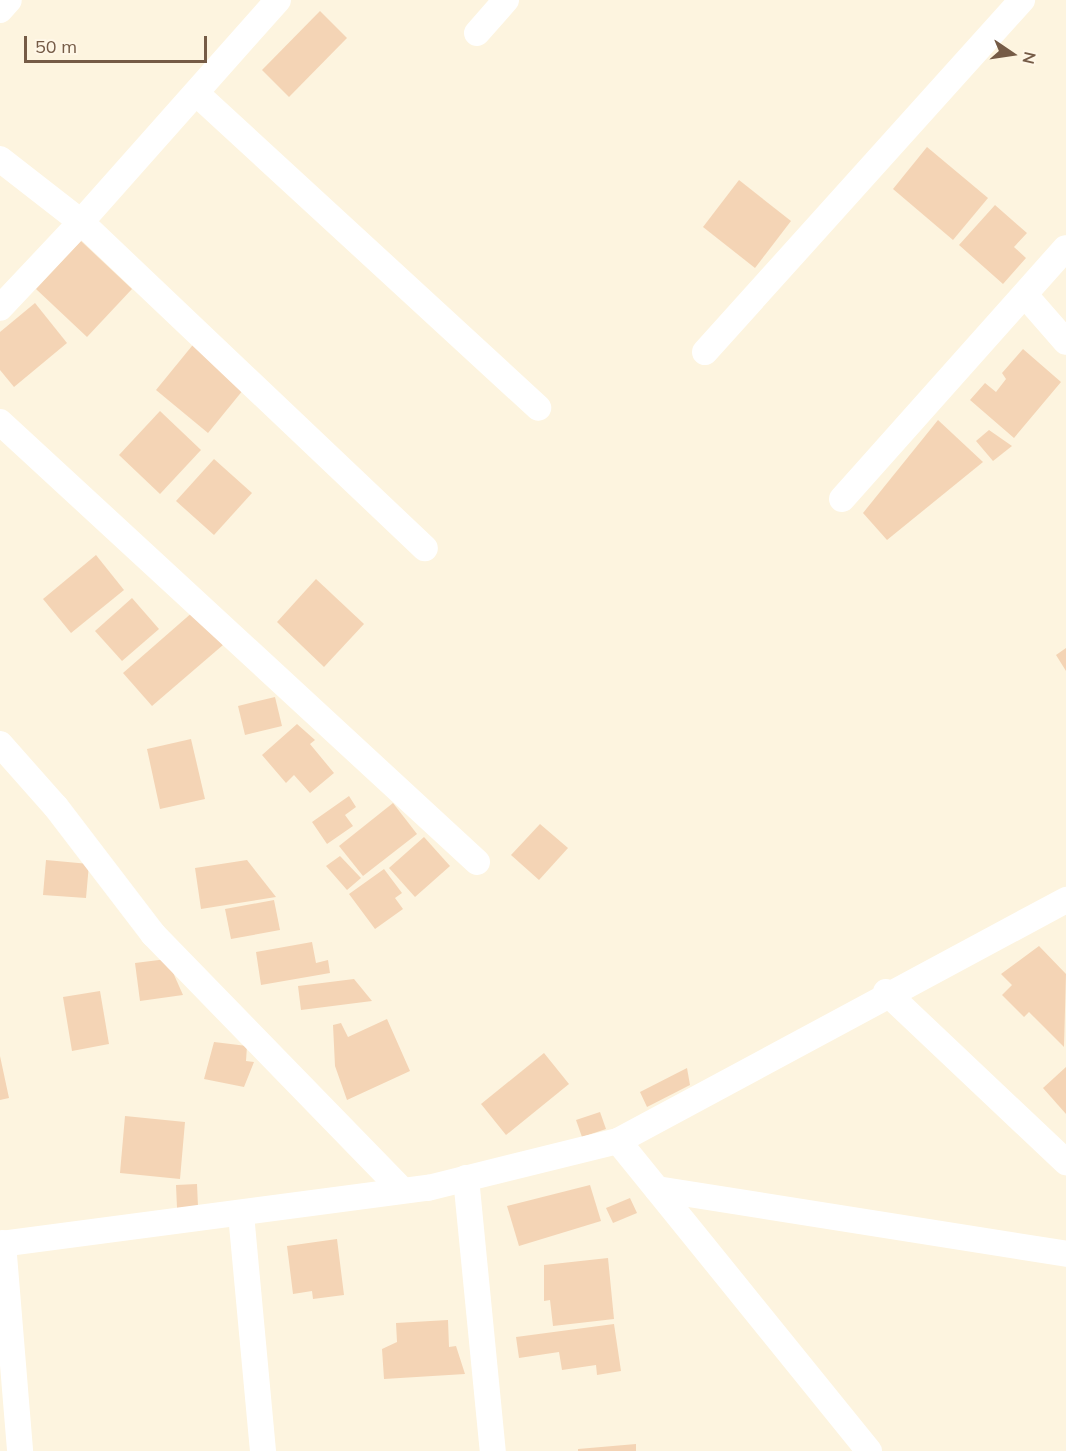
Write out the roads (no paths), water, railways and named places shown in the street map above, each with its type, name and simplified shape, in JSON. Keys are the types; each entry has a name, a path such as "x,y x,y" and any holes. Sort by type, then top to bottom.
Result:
{"street":[{"path":"0,10 9,0"},
{"path":"0,308 81,222 278,0"},
{"path":"477,33 506,0"},
{"path":"705,352 1022,0"},
{"path":"196,93 538,408"},
{"path":"0,159 81,222 425,548"},
{"path":"842,499 1066,248"},
{"path":"1025,295 1066,342"},
{"path":"0,422 477,862"},
{"path":"0,744 56,807 153,934 402,1190"},
{"path":"20,1451 1,1243 241,1214 402,1190 466,1178 618,1141 886,992 1066,900"},
{"path":"886,992 1066,1162"},
{"path":"618,1141 869,1451"},
{"path":"466,1178 493,1451"},
{"path":"657,1189 1066,1254"},
{"path":"241,1214 263,1451"}]}
